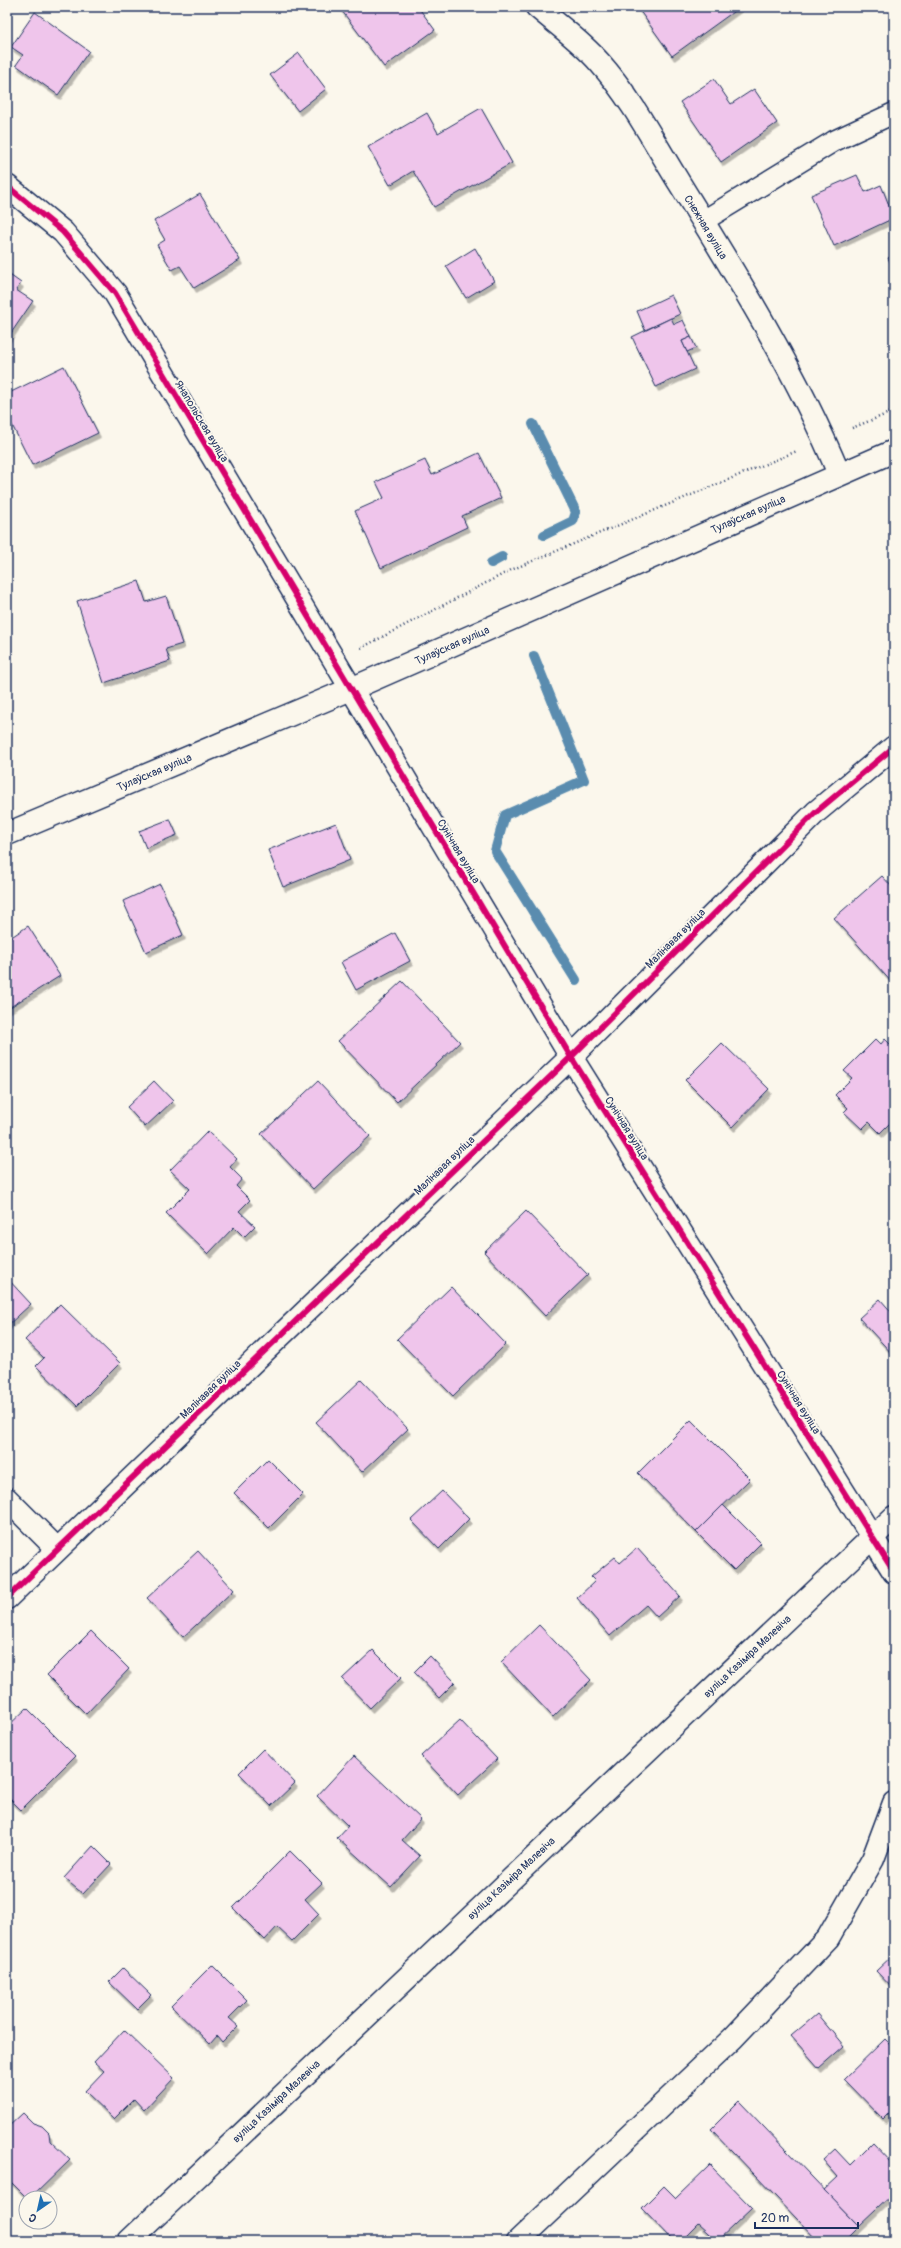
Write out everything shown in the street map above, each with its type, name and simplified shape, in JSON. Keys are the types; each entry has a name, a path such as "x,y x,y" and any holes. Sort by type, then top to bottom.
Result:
{"street":[{"name":"Снежная вуліца","path":"537,7 600,63 624,92 703,221 780,354 825,440 839,474"},
{"name":"Янапольская вуліца","path":"7,186 63,232 115,293 351,689"},
{"name":"Тулаўская вуліца","path":"7,834 351,689 894,451"},
{"name":"Сунічная вуліца","path":"351,689 571,1057 894,1572"},
{"name":"Малінавая вуліца","path":"7,1598 571,1057 816,812 894,747"},
{"path":"7,1499 57,1549"},
{"name":"вуліца Казіміра Малевіча","path":"129,2241 894,1516"},
{"path":"518,2241 733,2038 828,1938 874,1859 894,1803"}],"lane":[{"path":"703,221 834,141 894,113"}],"path":[{"path":"334,662 511,570 894,411"}],"building":[{"path":"339,7 418,7 435,30 384,67"},
{"path":"637,7 740,7 672,56"},
{"path":"35,12 89,51 58,95 16,65 23,55 11,47"},
{"path":"299,53 326,89 298,111 270,75"},
{"path":"714,79 731,104 754,89 777,123 721,162 680,102"},
{"path":"481,108 512,163 434,207 413,171 390,185 368,147 427,113 438,133"},
{"path":"857,175 865,192 881,185 894,218 834,246 811,195"},
{"path":"200,194 240,260 194,288 180,266 172,270 157,245 165,240 154,221"},
{"path":"475,248 494,281 466,298 446,266"},
{"path":"894,255 894,270 888,258"},
{"path":"7,273 21,283 16,290 33,301 7,339"},
{"path":"671,295 680,314 645,330 637,311"},
{"path":"671,318 674,324 683,320 691,337 682,341 695,369 656,387 632,337"},
{"path":"691,337 696,348 687,352 682,341"},
{"path":"64,366 98,433 32,465 7,415 7,394"},
{"path":"479,453 501,498 462,516 467,527 381,568 355,511 384,498 376,482 425,460 432,475"},
{"path":"139,581 146,602 166,596 182,644 166,649 170,661 104,683 77,601"},
{"path":"170,819 177,835 146,848 139,831"},
{"path":"336,823 350,860 283,887 268,850"},
{"path":"882,876 894,889 894,985 834,918"},
{"path":"160,884 183,935 146,952 123,901"},
{"path":"28,926 60,976 7,1009 7,940"},
{"path":"395,933 410,961 356,990 341,962"},
{"path":"402,981 460,1042 397,1102 338,1041"},
{"path":"876,1039 881,1044 885,1039 894,1048 894,1119 880,1133 869,1122 862,1129 844,1112 848,1108 835,1095 852,1078 844,1071"},
{"path":"722,1043 769,1089 732,1127 685,1080"},
{"path":"154,1081 173,1101 145,1127 127,1107"},
{"path":"318,1081 370,1136 313,1189 261,1134"},
{"path":"208,1131 237,1159 230,1167 242,1179 236,1186 250,1200 239,1211 255,1226 244,1237 234,1227 208,1254 166,1213 190,1189 170,1170"},
{"path":"526,1211 588,1275 545,1316 484,1252"},
{"path":"7,1278 31,1304 7,1326"},
{"path":"451,1287 506,1344 453,1396 397,1339"},
{"path":"880,1299 894,1315 894,1356 859,1318"},
{"path":"60,1304 120,1363 77,1406 36,1366 44,1358 25,1340"},
{"path":"361,1380 408,1429 362,1472 316,1422"},
{"path":"691,1420 750,1479 696,1532 638,1473"},
{"path":"268,1459 303,1494 269,1528 234,1493"},
{"path":"442,1491 469,1519 439,1549 411,1520"},
{"path":"723,1505 761,1543 734,1570 696,1532"},
{"path":"637,1548 680,1596 657,1617 646,1605 610,1636 577,1598 595,1581 591,1577 615,1557 620,1563"},
{"path":"198,1551 234,1590 183,1637 147,1598"},
{"path":"539,1625 591,1680 553,1717 501,1662"},
{"path":"91,1631 129,1669 86,1714 47,1675"},
{"path":"373,1650 401,1678 370,1708 342,1679"},
{"path":"430,1656 455,1682 439,1698 414,1672"},
{"path":"27,1708 75,1756 21,1810 7,1796 7,1727"},
{"path":"460,1720 497,1759 458,1795 421,1756"},
{"path":"263,1749 295,1783 271,1806 239,1773"},
{"path":"354,1756 421,1819 402,1840 420,1856 391,1887 337,1838 348,1826 317,1796"},
{"path":"93,1846 111,1864 83,1894 64,1878"},
{"path":"290,1851 322,1883 305,1899 319,1914 292,1941 277,1927 265,1940 233,1908"},
{"path":"894,1954 894,1990 876,1971"},
{"path":"212,1965 247,2000 229,2018 238,2026 222,2042 217,2036 210,2044 171,2006"},
{"path":"123,1968 151,1995 137,2009 109,1982"},
{"path":"817,2014 844,2046 819,2068 791,2036"},
{"path":"124,2030 174,2078 144,2110 134,2099 114,2119 85,2091 104,2071 94,2062"},
{"path":"885,2039 894,2048 894,2108 883,2119 844,2079"},
{"path":"739,2101 859,2226 844,2241 818,2241 711,2129"},
{"path":"23,2113 33,2123 42,2126 49,2133 50,2141 70,2160 39,2190 19,2190 7,2178 7,2128"},
{"path":"872,2143 894,2166 894,2193 859,2226 824,2190 838,2177 823,2160 835,2149 850,2165"},
{"path":"710,2165 752,2208 717,2241 698,2224 681,2241 674,2241 642,2208 664,2186 676,2198"}],"waterway":[{"path":"533,424 576,512 573,521 544,535"},
{"path":"491,563 502,557"},
{"path":"534,656 584,780 505,815 495,851 576,980"}],"cycle path":[{"path":"7,186 63,232 115,293 571,1057 894,1572"},
{"path":"7,1598 571,1057 816,812 894,747"}]}
